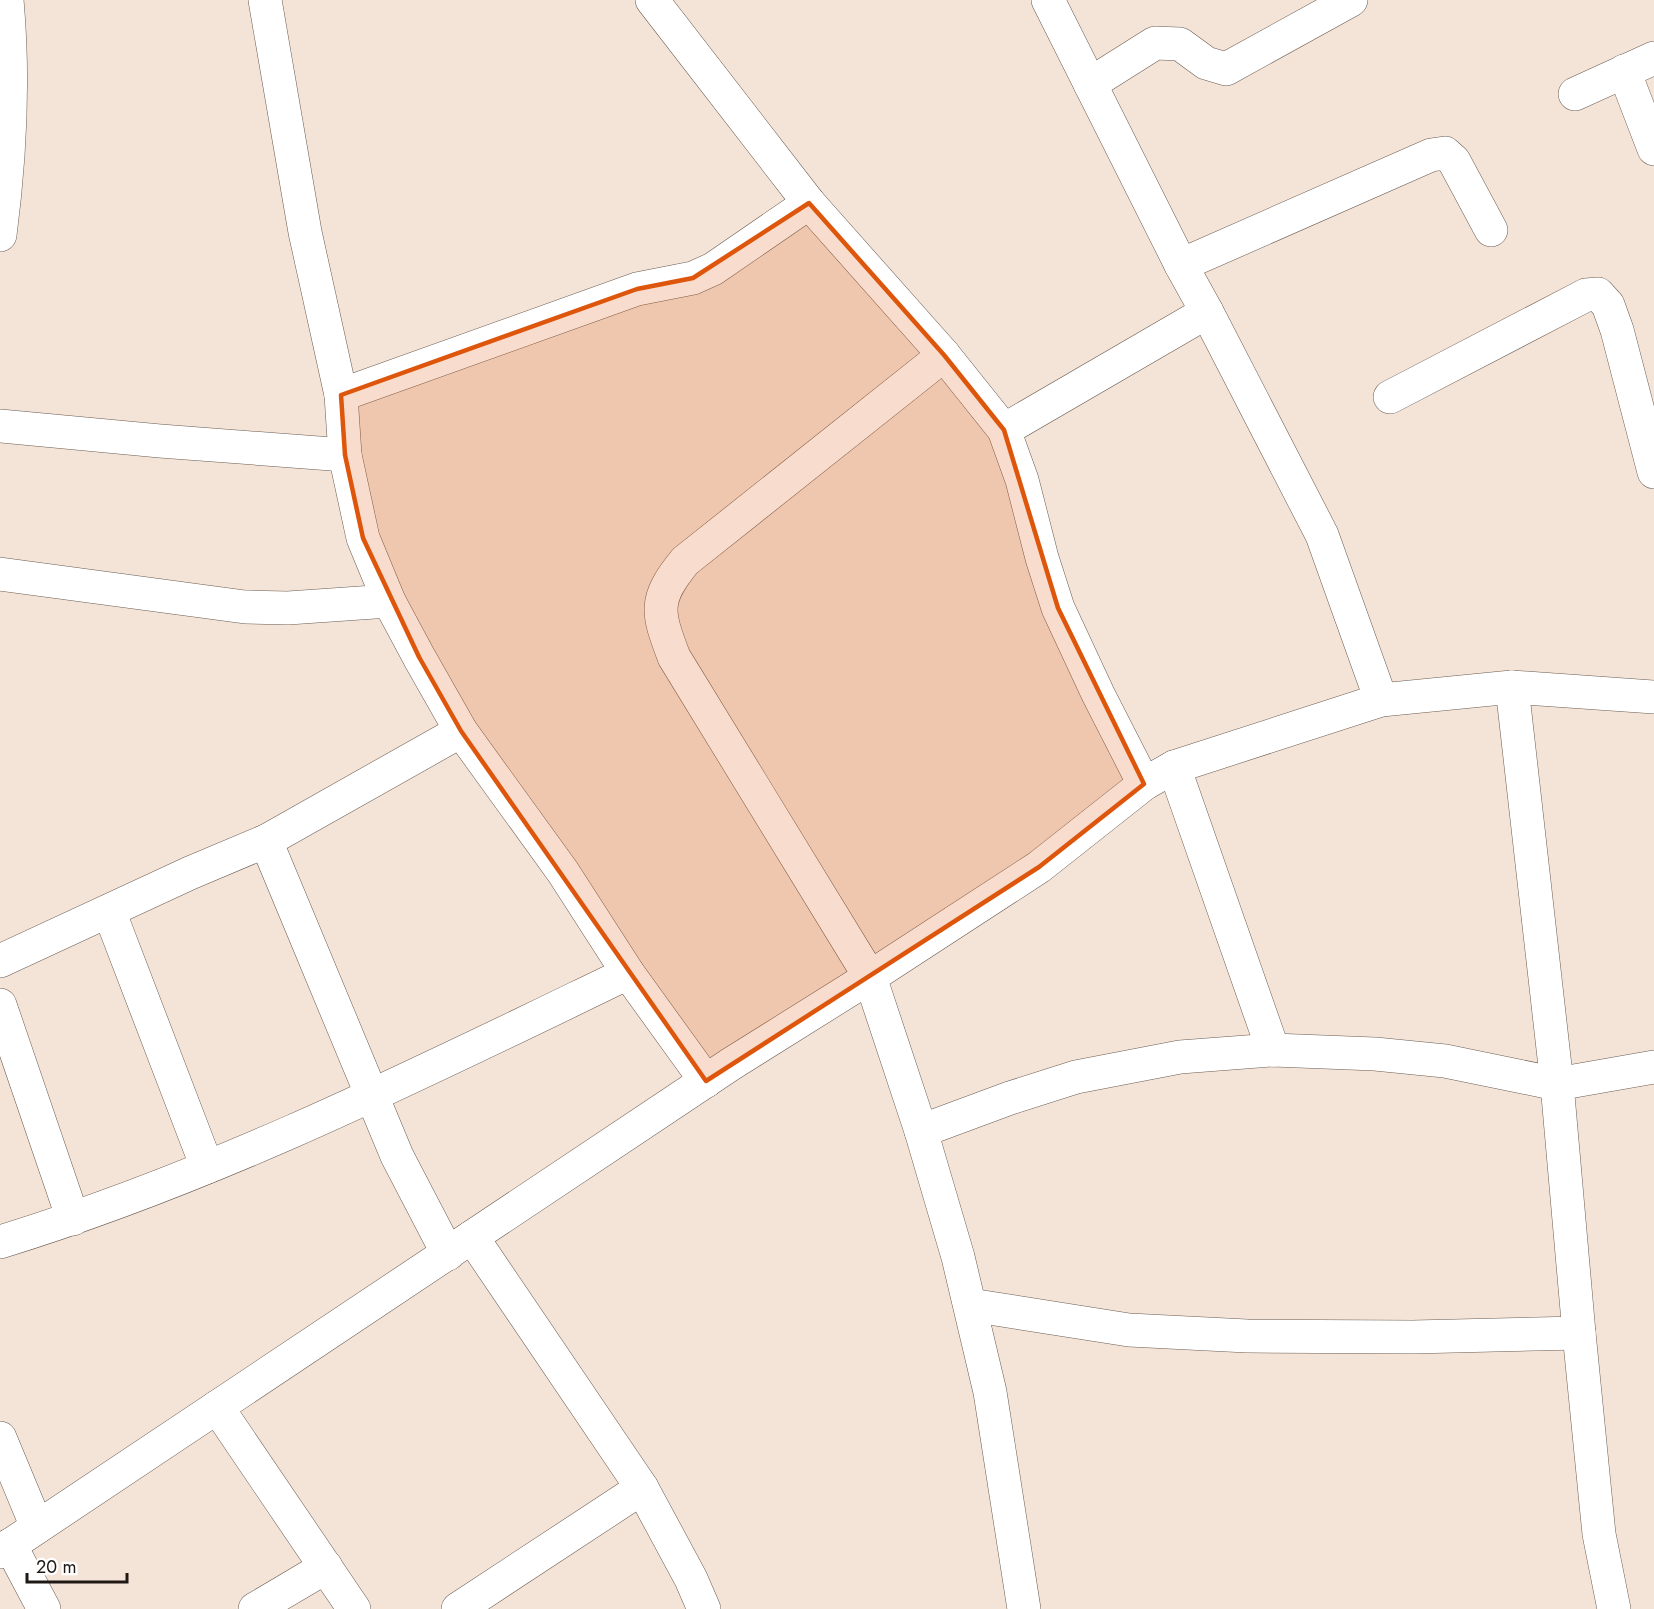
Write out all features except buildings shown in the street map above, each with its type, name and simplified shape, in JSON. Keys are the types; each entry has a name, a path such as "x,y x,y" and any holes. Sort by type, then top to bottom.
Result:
{"street":[{"path":"0,235 6,184 10,99 6,0"},
{"path":"265,0 305,232 341,395 345,454 363,538 389,601 461,731 563,872 628,973 706,1081"},
{"path":"652,0 808,203 944,355 1004,430 1022,480 1042,558 1058,608 1098,694 1144,784"},
{"path":"1048,0 1180,266 1207,312 1322,535 1381,700"},
{"path":"1090,84 1155,44 1180,44 1206,63 1226,69 1351,0"},
{"path":"1575,94 1654,58"},
{"path":"1624,71 1654,149"},
{"path":"1180,266 1431,155 1445,153 1454,160 1491,230"},
{"path":"341,395 637,289 693,278 713,269 808,203"},
{"path":"1390,397 1587,295 1598,294 1608,305 1617,330 1654,472"},
{"path":"1004,430 1207,312"},
{"path":"944,355 685,561 671,578 662,595 662,620 674,657 870,977 921,1131 970,1305 990,1392 1024,1609"},
{"path":"0,426 160,441 345,454"},
{"path":"0,574 245,607 288,608 389,601"},
{"path":"1512,687 1557,1084 1599,1534 1614,1609"},
{"path":"44,1609 5,1548 706,1081 1039,867 1144,784 1174,767 1381,700 1512,687 1654,697"},
{"path":"0,961 190,873 266,841 461,731"},
{"path":"1174,767 1273,1050"},
{"path":"266,841 397,1156 460,1246 642,1488 704,1609"},
{"path":"109,911 207,1167"},
{"path":"0,1242 73,1220 207,1167 372,1096 628,973"},
{"path":"0,1005 73,1220"},
{"path":"921,1131 1010,1098 1076,1077 1180,1057 1273,1050 1375,1054 1445,1061 1557,1084 1654,1067"},
{"path":"970,1305 1129,1330 1247,1336 1413,1337 1579,1333"},
{"path":"217,1407 354,1609"},
{"path":"0,1438 37,1527"},
{"path":"458,1609 642,1488"},
{"path":"255,1609 326,1567"}],"highlighted area":[{"path":"809,203 944,355 1004,430 1058,608 1144,784 1039,867 706,1081 461,731 419,657 363,538 345,455 341,395 637,289 693,278"}]}
